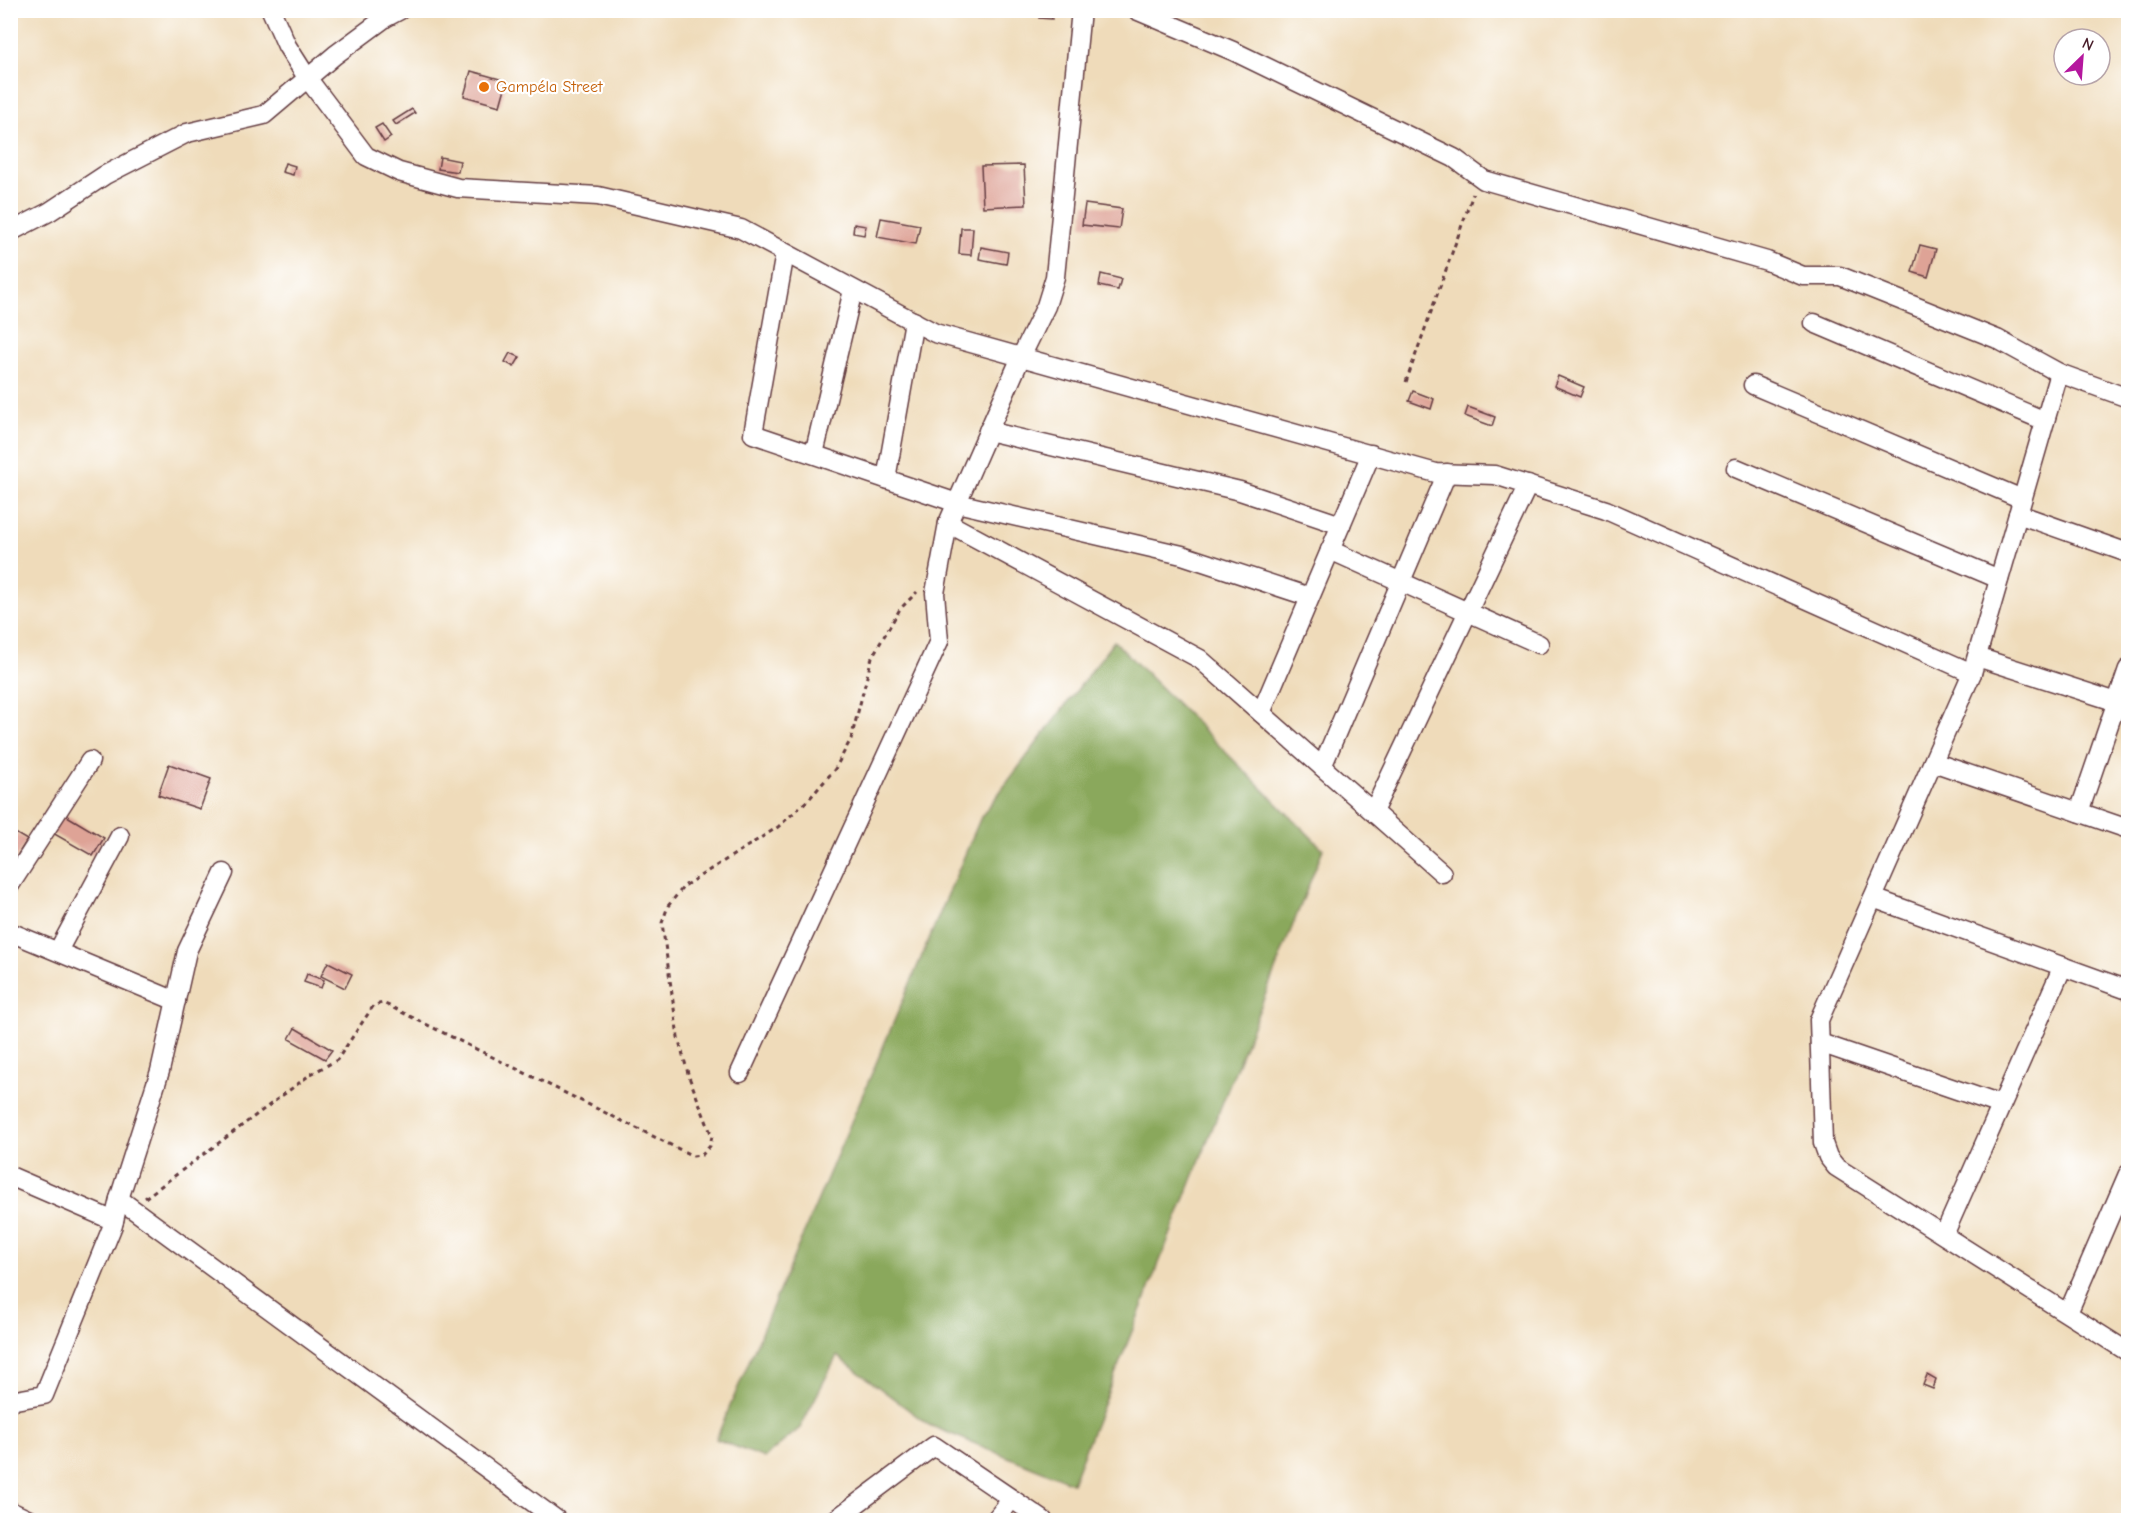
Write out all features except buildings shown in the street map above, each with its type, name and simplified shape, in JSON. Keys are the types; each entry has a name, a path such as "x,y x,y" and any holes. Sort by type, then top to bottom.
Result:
{"street":[{"path":"271,10 287,46 308,79 366,156 399,172 458,188 598,196 741,229 935,333 1436,473 1495,475 1606,510 1974,665 2117,702"},
{"path":"10,232 49,212 105,175 186,133 264,115 385,18 400,10"},
{"path":"740,1073 939,641 934,593 948,523 1046,306 1055,277 1081,10"},
{"path":"1136,10 1233,51 1454,158 1484,180 1767,261 1803,276 1840,276 1997,339 2059,373 2128,398"},
{"path":"785,253 753,434 957,503 1182,555 1310,597"},
{"path":"814,454 853,290"},
{"path":"886,479 914,321"},
{"path":"1814,324 2045,421"},
{"path":"2059,373 1974,665 1819,1020 1823,1143 1828,1157 1836,1167 2128,1352"},
{"path":"1753,385 2128,553"},
{"path":"988,431 1240,491 1341,525"},
{"path":"1261,712 1371,454"},
{"path":"1736,468 1999,579"},
{"path":"1322,767 1447,473"},
{"path":"1373,812 1528,486"},
{"path":"948,523 1200,659 1442,873"},
{"path":"1330,549 1539,644"},
{"path":"2079,812 2128,669"},
{"path":"10,885 90,761"},
{"path":"1933,762 2128,829"},
{"path":"58,951 120,836"},
{"path":"10,1401 44,1395 114,1221 125,1204 160,1071 187,951 224,873"},
{"path":"1873,898 2128,990"},
{"path":"10,932 176,1001"},
{"path":"1944,1235 2063,966"},
{"path":"1820,1043 2001,1105"},
{"path":"2068,1313 2128,1174"},
{"path":"10,1176 114,1221"},
{"path":"125,1204 557,1521"},
{"path":"835,1521 934,1446 1043,1521"},
{"path":"995,1521 1012,1499"},
{"path":"10,1511 29,1521"}],"path":[{"path":"1406,382 1476,184 1475,175"},
{"path":"125,1204 311,1074 337,1060 374,1005 383,1003 693,1156 702,1155 710,1146 712,1136 689,1077 678,1037 662,923 668,906 684,886 778,826 810,798 835,769 851,739 872,657 900,609 939,568"}],"green space":[{"path":"1114,641 1323,849 1072,1483 929,1425 837,1356 800,1428 764,1458 716,1439 981,817"}],"place":[{"name":"Gampéla Street","path":"484,87"}]}
